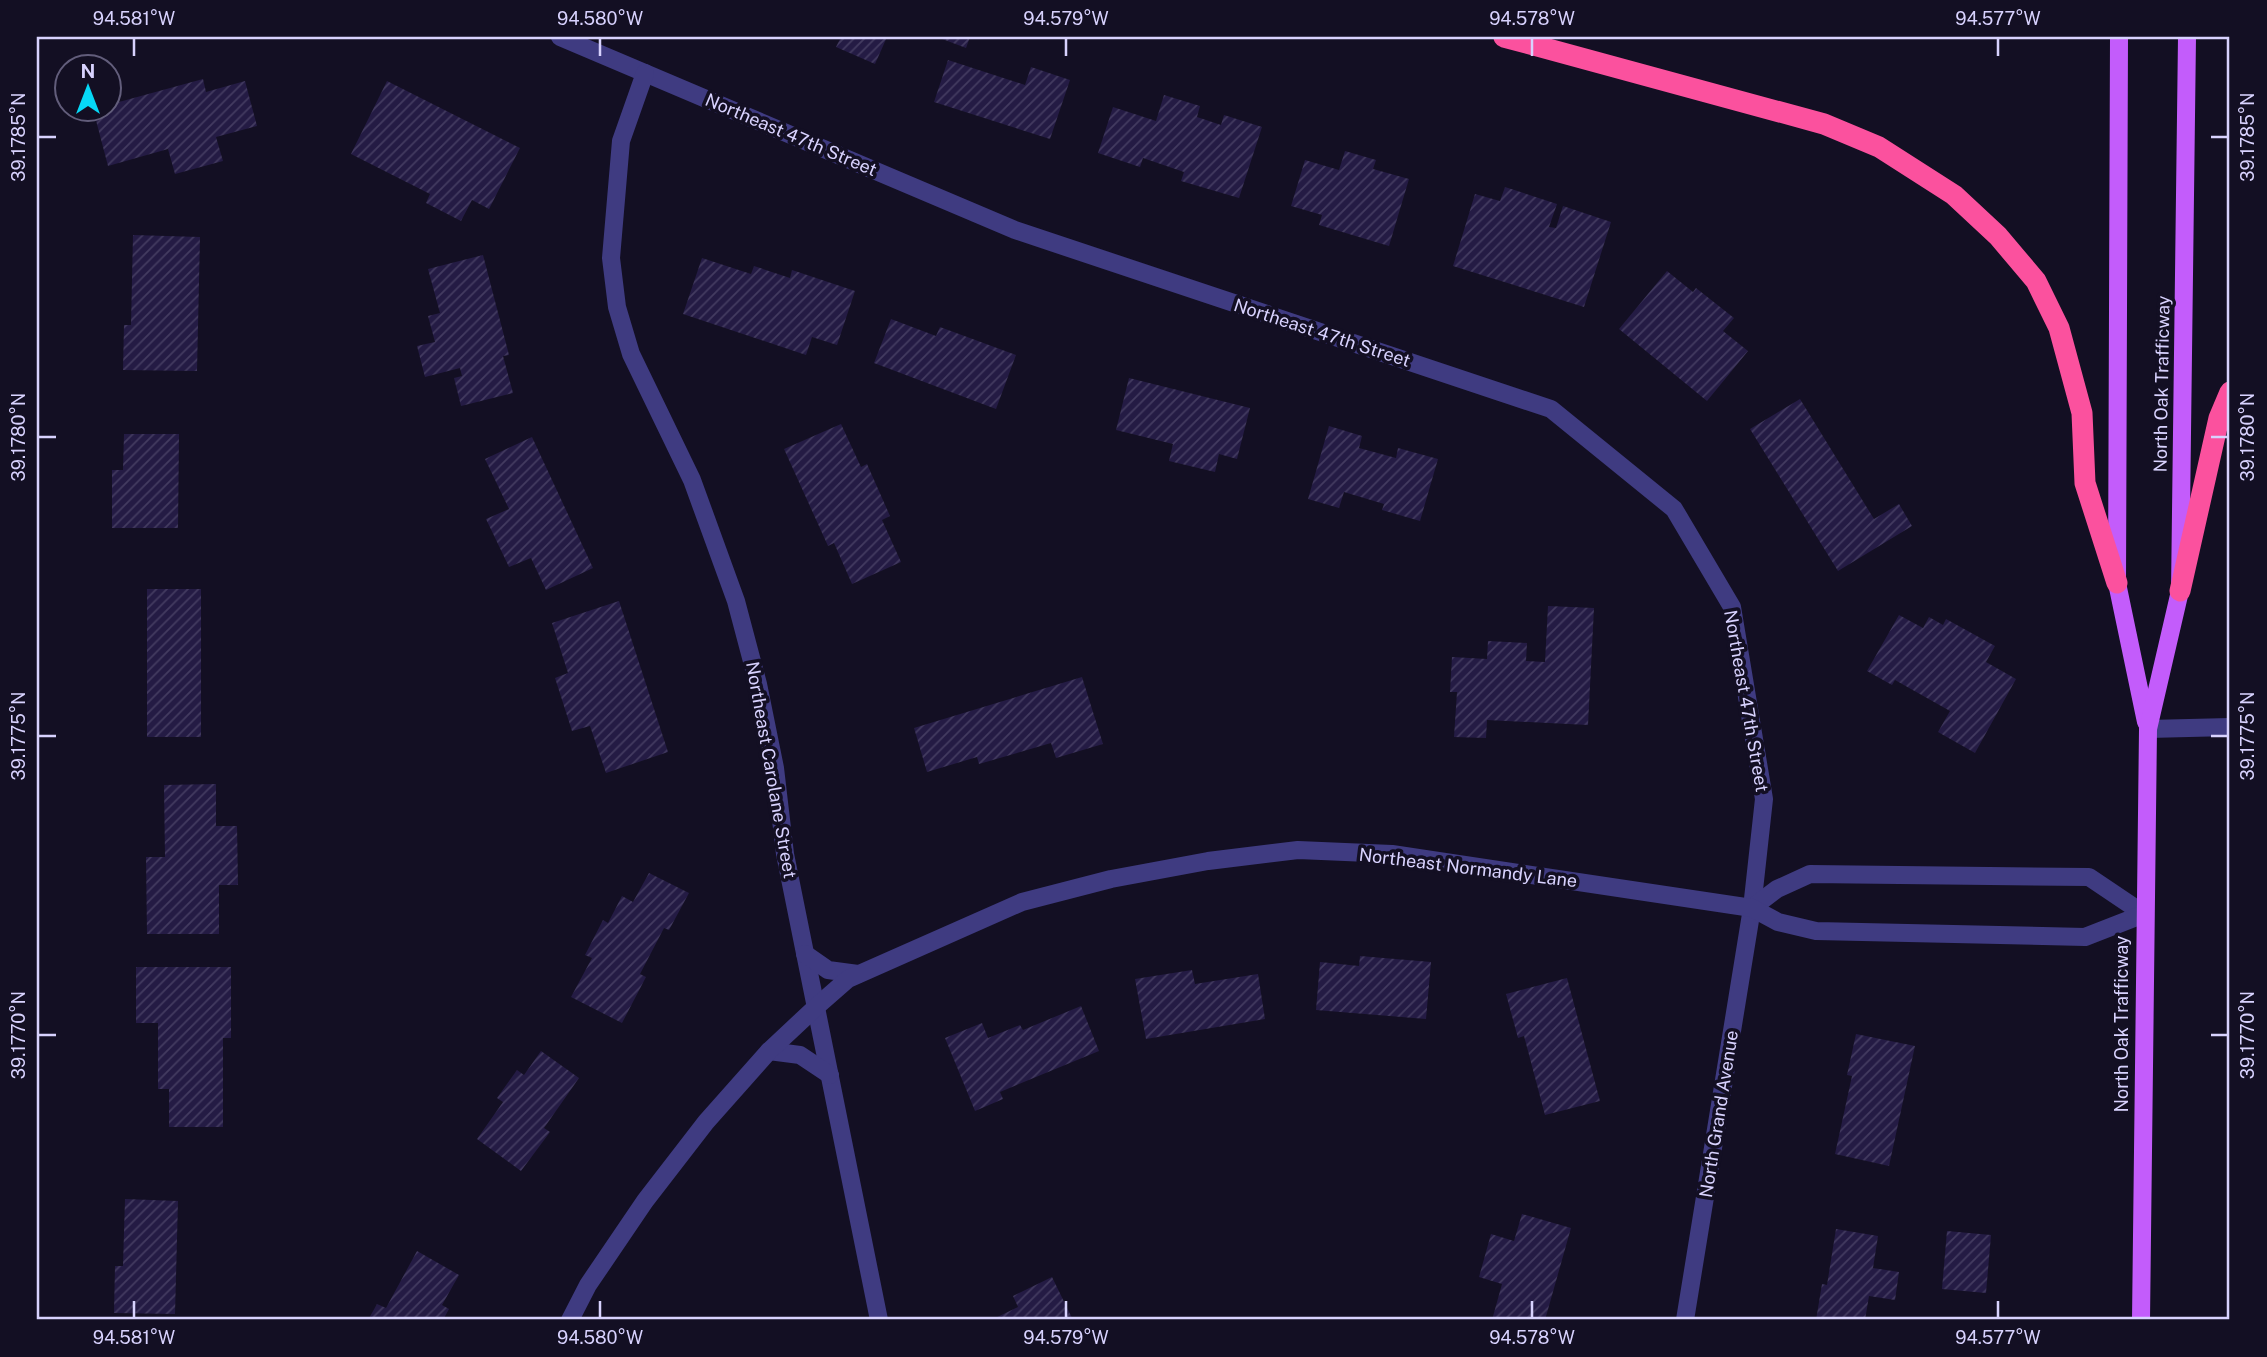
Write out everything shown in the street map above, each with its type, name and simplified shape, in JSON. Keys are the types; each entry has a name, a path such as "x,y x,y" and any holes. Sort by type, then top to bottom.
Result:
{"highway":[{"path":"1504,37 1824,124 1879,147 1954,195 1998,236 2036,281 2059,328 2082,413 2085,483 2117,583"},
{"path":"2180,591 2220,418 2230,391"}],"main road":[{"name":"North Oak Trafficway","path":"2119,37 2117,583 2148,729"},
{"name":"North Oak Trafficway","path":"2141,1320 2148,729 2180,591 2188,37"}],"street":[{"name":"Northeast 47th Street","path":"560,37 1015,230 1551,409 1674,509 1732,607 1764,799 1752,908"},
{"name":"Northeast Carolane Street","path":"645,73 621,141 611,258 617,307 631,354 692,480 736,601 761,696 775,768 785,854 879,1320"},
{"path":"2148,729 2230,727"},
{"name":"Northeast Normandy Lane","path":"570,1320 588,1285 645,1201 706,1122 769,1051 816,1007 858,974 1022,902 1111,878 1208,861 1298,850 1392,854 1752,908 1778,922 1816,931 2085,937 2144,914"},
{"path":"1752,908 1777,889 1810,874 2090,877 2144,914"},
{"name":"North Grand Avenue","path":"1685,1320 1752,908"},
{"path":"805,954 828,970 858,974"},
{"path":"769,1051 800,1055 830,1075"}],"building":[{"path":"841,37 887,37 875,64 836,47"},
{"path":"937,37 970,37 966,48"},
{"path":"948,60 1025,85 1031,67 1070,80 1050,139 934,102"},
{"path":"203,79 206,92 245,81 257,126 216,137 223,161 175,174 168,149 108,166 96,122 122,122 122,101"},
{"path":"387,81 520,148 489,209 472,200 461,221 426,203 430,194 351,154"},
{"path":"1164,95 1200,106 1197,117 1221,125 1224,115 1262,127 1239,198 1181,181 1184,172 1143,158 1140,167 1098,153 1113,107 1156,121"},
{"path":"1345,151 1376,160 1373,169 1409,179 1389,246 1319,225 1322,215 1291,206 1305,160 1339,170"},
{"path":"1505,187 1557,204 1549,227 1556,228 1563,206 1611,222 1584,307 1453,266 1475,194 1500,201"},
{"path":"133,235 200,237 197,371 123,370 124,325 131,325"},
{"path":"483,255 509,355 503,356 513,393 461,406 454,378 462,376 460,368 425,377 417,346 435,342 428,316 440,313 428,269"},
{"path":"702,258 751,274 754,266 790,278 792,270 855,291 837,345 812,337 806,355 683,314"},
{"path":"1667,271 1693,292 1696,288 1734,318 1723,331 1748,351 1707,401 1619,329"},
{"path":"891,319 936,336 940,327 1016,355 996,409 874,363"},
{"path":"1129,378 1250,408 1237,459 1219,454 1215,472 1169,461 1173,444 1116,430"},
{"path":"1800,399 1874,519 1899,504 1912,526 1838,571 1750,429"},
{"path":"841,424 861,467 867,464 890,516 882,520 901,562 852,584 834,543 828,546 784,449"},
{"path":"1329,426 1362,436 1359,448 1396,458 1398,448 1438,459 1420,521 1382,510 1384,504 1344,492 1339,508 1308,499"},
{"path":"124,434 179,434 178,528 112,528 112,470 123,470"},
{"path":"532,437 593,568 546,590 531,558 509,567 486,519 509,509 485,459"},
{"path":"147,589 201,589 201,737 147,737"},
{"path":"619,601 668,752 606,773 590,726 572,731 555,678 568,673 552,623"},
{"path":"1548,606 1594,608 1588,725 1487,720 1486,738 1454,737 1457,692 1450,692 1452,657 1487,659 1488,641 1527,643 1526,661 1545,662"},
{"path":"1899,615 1923,628 1929,617 1943,625 1946,619 1995,646 1986,662 2016,679 1975,753 1938,732 1950,711 1895,680 1892,685 1867,671"},
{"path":"1082,677 1103,744 1056,758 1051,743 979,764 977,757 927,772 914,728"},
{"path":"216,784 216,826 237,826 238,885 219,885 219,934 147,934 146,857 165,857 164,785"},
{"path":"649,873 689,893 669,930 664,928 640,974 646,977 622,1023 571,997 592,958 585,955 603,920 608,923 622,896 633,902"},
{"path":"1360,956 1431,962 1426,1019 1316,1010 1320,962 1359,966"},
{"path":"136,967 231,967 231,1038 223,1038 223,1127 169,1127 169,1089 158,1089 158,1023 136,1023"},
{"path":"1192,970 1195,984 1258,974 1265,1019 1146,1039 1135,979"},
{"path":"1567,978 1600,1101 1545,1115 1524,1036 1518,1038 1506,994"},
{"path":"1081,1006 1099,1051 1000,1092 1003,1099 975,1111 945,1038 982,1023 988,1038 1020,1025 1023,1030"},
{"path":"1856,1034 1915,1046 1889,1166 1835,1154 1852,1076 1847,1075"},
{"path":"541,1051 579,1078 544,1128 550,1132 521,1171 477,1139 503,1102 497,1098 517,1070 524,1075"},
{"path":"125,1199 178,1201 175,1314 114,1313 115,1266 123,1266"},
{"path":"1522,1214 1571,1228 1545,1320 1492,1320 1502,1284 1479,1277 1491,1234 1514,1241"},
{"path":"1836,1229 1878,1236 1873,1268 1899,1272 1895,1300 1869,1296 1865,1320 1816,1320 1822,1284 1827,1285"},
{"path":"1947,1231 1991,1235 1986,1293 1942,1289"},
{"path":"417,1251 459,1275 442,1305 449,1309 443,1320 368,1320 377,1304 386,1308"},
{"path":"1052,1277 1073,1320 991,1320 1018,1307 1013,1296"}]}
